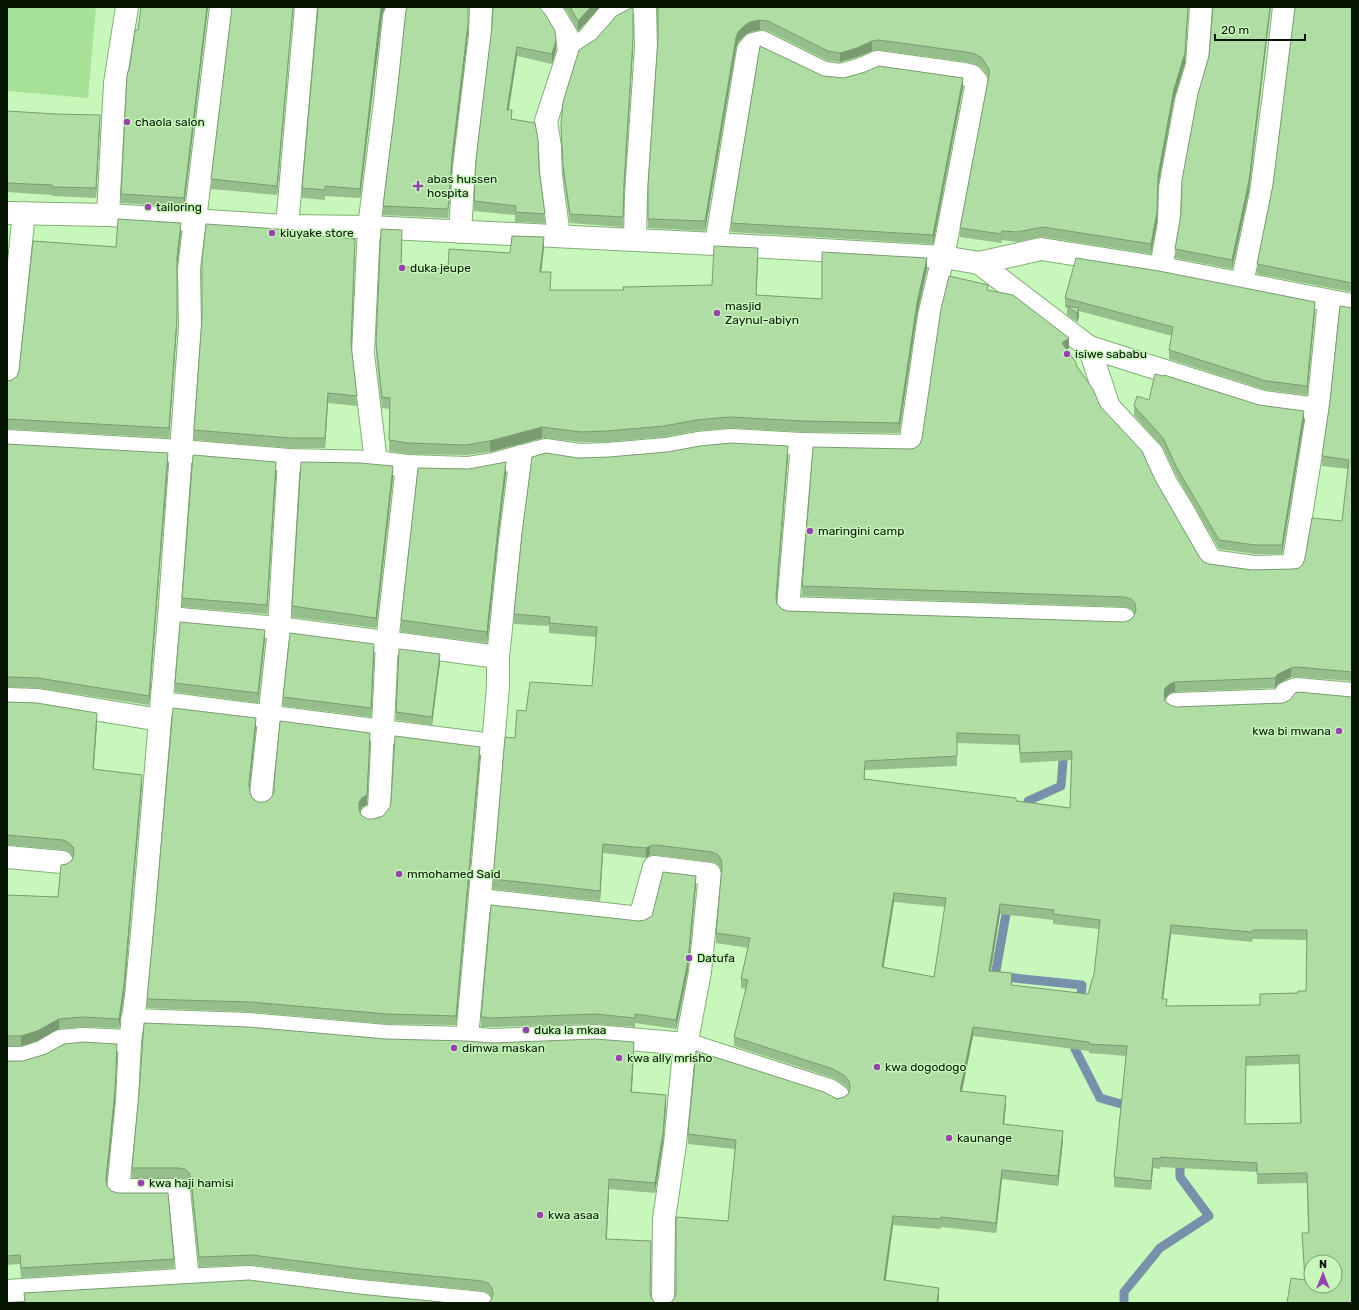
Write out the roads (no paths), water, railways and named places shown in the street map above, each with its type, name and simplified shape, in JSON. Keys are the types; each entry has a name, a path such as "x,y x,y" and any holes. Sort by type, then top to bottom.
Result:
{"street":[{"path":"108,215 115,83 127,7"},
{"path":"188,1280 179,1190 118,1190 127,1101 131,1031 144,912 169,618 190,328 189,269 220,7"},
{"path":"287,226 306,7"},
{"path":"376,462 363,354 369,227 394,16 398,7"},
{"path":"460,232 464,167 479,42 481,7"},
{"path":"546,7 555,16 566,36 569,52 546,121 559,236"},
{"path":"569,52 587,40 608,15 624,7"},
{"path":"636,240 636,194 646,48 645,7"},
{"path":"1161,268 1169,223 1170,188 1186,101 1197,65 1202,7"},
{"path":"1242,283 1261,193 1284,7"},
{"path":"7,441 181,451 289,460 376,462 407,466 467,468 493,464 545,450 580,455 608,454 666,449 698,443 731,440 802,444 910,446 929,316 943,257 977,82 972,76 964,74 877,62 841,75 824,73 762,42 753,44 748,50 716,244"},
{"path":"7,378 16,213 108,215 287,226 369,227 716,244 943,257 979,263 1041,249 1161,268 1352,305"},
{"path":"979,263 1089,347 1263,402 1318,409"},
{"path":"1089,347 1109,407 1152,453 1166,483 1212,561 1254,567 1293,566 1318,409 1329,300"},
{"path":"802,444 788,608 1124,619"},
{"path":"467,1038 498,686 498,657 510,541 521,456"},
{"path":"262,799 261,794 279,628 289,460"},
{"path":"371,816 376,815 379,810 387,643 407,466"},
{"path":"169,618 279,628 498,657"},
{"path":"1176,704 1283,700 1286,693 1296,689 1352,694"},
{"path":"7,699 38,700 161,711 270,716 493,745"},
{"path":"7,857 62,862"},
{"path":"480,900 640,918 654,867 710,874 700,972 686,1044 675,1144 664,1219 663,1303"},
{"path":"7,1058 22,1058 42,1052 60,1041 84,1039 131,1031 249,1024 386,1036 492,1040 594,1036 686,1044 829,1090 838,1096"},
{"path":"7,1291 250,1277 360,1291 481,1303"}],"waterway":[{"path":"1025,813 1028,801 1061,786 1064,748"},
{"path":"1008,903 995,976 1082,985 1080,1006"},
{"path":"1076,1039 1075,1049 1100,1098 1132,1107"},
{"path":"1124,1303 1124,1292 1160,1248 1209,1216 1180,1177 1180,1157"}],"place":[{"name":"chaola salon","path":"127,122"},
{"name":"abas hussen hospita","path":"418,186"},
{"name":"tailoring","path":"148,207"},
{"name":"kiuyake store","path":"272,233"},
{"name":"duka jeupe","path":"402,268"},
{"name":"masjid Zaynul-abiyn","path":"717,313"},
{"name":"isiwe sababu","path":"1067,354"},
{"name":"maringini camp","path":"810,531"},
{"name":"kwa bi mwana","path":"1339,731"},
{"name":"mmohamed Said","path":"399,874"},
{"name":"Datufa","path":"689,958"},
{"name":"duka la mkaa","path":"526,1030"},
{"name":"dimwa maskan","path":"454,1048"},
{"name":"kwa ally mrisho","path":"619,1058"},
{"name":"kwa dogodogo","path":"877,1067"},
{"name":"kaunange","path":"949,1138"},
{"name":"kwa haji hamisi","path":"141,1183"},
{"name":"kwa asaa","path":"540,1215"}]}
